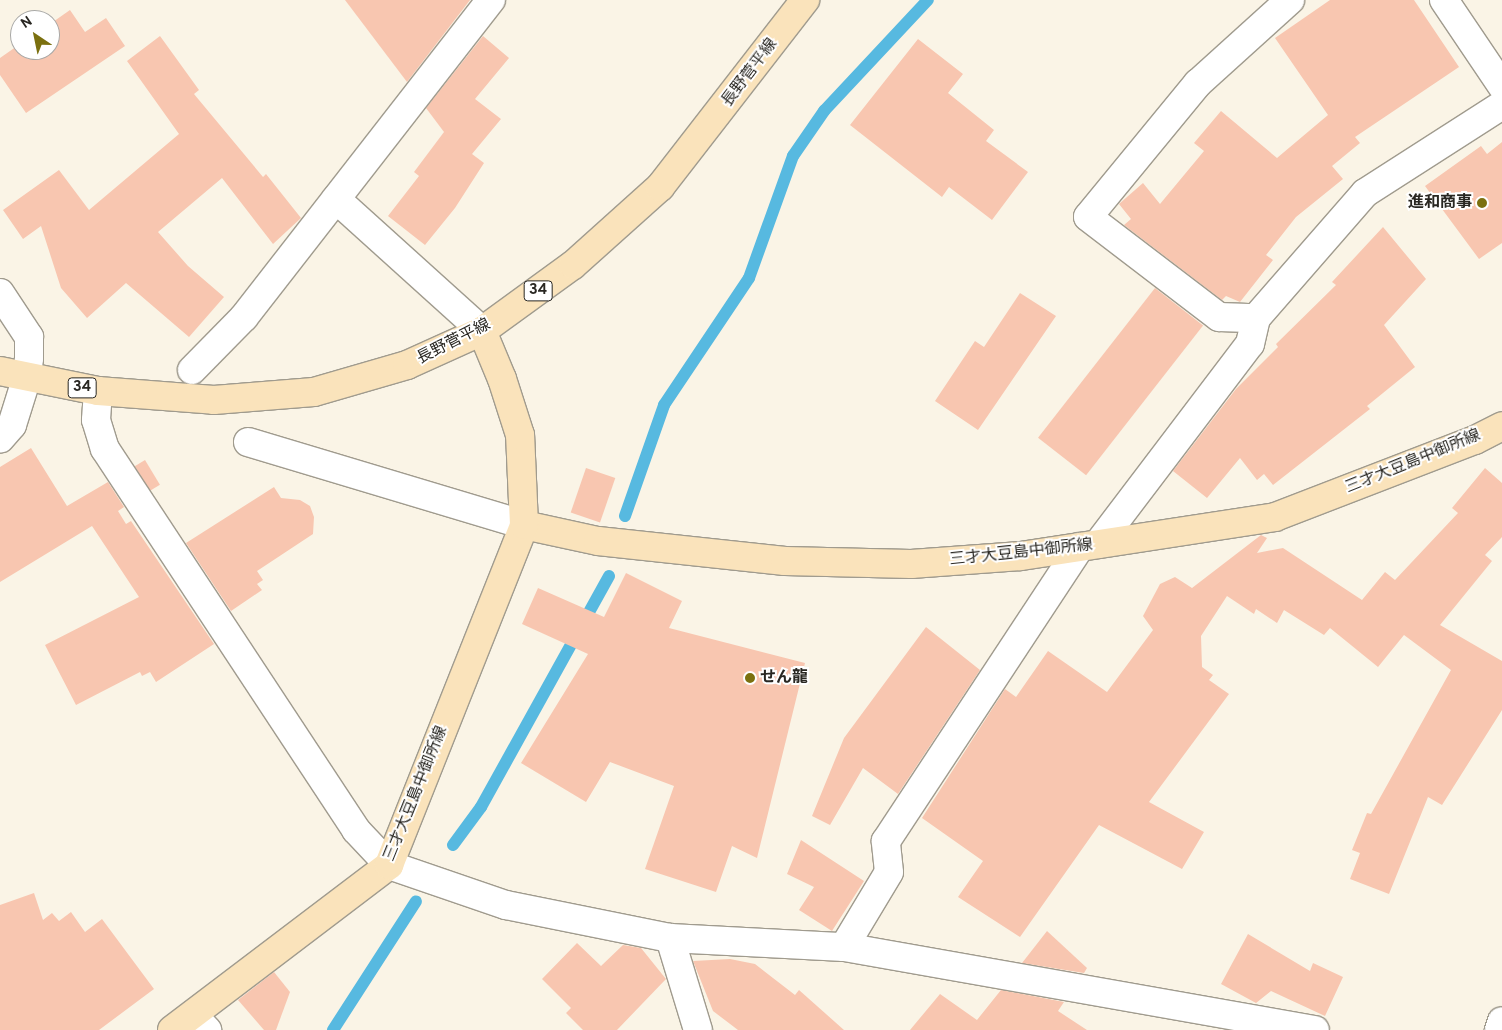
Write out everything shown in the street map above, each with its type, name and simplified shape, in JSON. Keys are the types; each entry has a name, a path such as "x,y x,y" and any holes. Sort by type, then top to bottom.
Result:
{"main road":[{"name":"長野菅平線","path":"0,371 98,391 214,400 314,392 407,365 482,331 574,265 660,187 805,0"},
{"name":"三才大豆島中御所線","path":"190,1025 389,865 524,525 520,435 502,379 482,331"},
{"name":"三才大豆島中御所線","path":"524,525 598,541 785,561 911,564 1021,556 1275,517 1475,440 1502,426"}],"street":[{"path":"192,370 244,317 491,0"},
{"path":"1256,318 1219,317 1088,217 1198,83 1290,0"},
{"path":"1444,0 1502,86"},
{"path":"844,947 889,872 886,841 1089,546 1250,344 1256,318 1365,193 1502,105"},
{"path":"336,199 482,331"},
{"path":"0,293 29,337 27,377 12,425 0,439"},
{"path":"98,391 96,420 105,449 356,830 389,865 506,905 670,938 844,947 1315,1030"},
{"path":"248,442 524,525"},
{"path":"670,938 698,1030"},
{"path":"1499,1030 1502,1021"}],"building":[{"path":"345,0 470,0 407,82"},
{"path":"1330,0 1414,0 1459,67 1355,137 1360,143 1332,166 1343,179 1296,217 1266,255 1273,260 1240,302 1226,296 1222,300 1124,225 1131,219 1119,204 1143,183 1160,204 1204,151 1194,143 1221,111 1277,158 1328,115 1275,38"},
{"path":"70,10 85,32 106,18 125,46 26,113 0,75 0,58 10,51 10,60 60,60 60,17"},
{"path":"160,36 199,90 194,94 263,177 266,174 301,218 273,244 222,178 158,232 188,266 224,297 189,337 126,283 87,318 61,288 41,226 23,239 3,210 59,170 89,210 179,134 127,61"},
{"path":"483,36 509,58 475,99 501,119 472,154 484,163 455,208 425,245 388,216 419,176 414,172 444,132 426,108"},
{"path":"918,39 963,74 948,93 994,130 986,141 1028,172 992,220 949,187 942,197 850,125"},
{"path":"1502,142 1502,243 1479,259 1425,186 1481,146 1487,154"},
{"path":"1383,227 1426,279 1384,325 1415,367 1367,406 1370,409 1273,485 1264,474 1257,480 1240,458 1207,498 1173,471 1236,389 1278,347 1276,344 1336,285 1332,282"},
{"path":"1155,288 1203,326 1086,475 1038,438"},
{"path":"1020,293 1056,316 978,430 935,401 975,341 984,347"},
{"path":"31,448 67,506 108,482 124,507 118,511 126,524 131,521 214,644 156,682 150,672 142,676 140,672 76,705 45,645 139,597 92,526 0,582 0,467"},
{"path":"145,460 160,485 150,491 135,466"},
{"path":"586,468 615,478 600,523 571,512"},
{"path":"1485,468 1502,483 1502,537 1485,555 1492,561 1440,625 1502,661 1502,710 1442,805 1428,797 1389,894 1350,879 1360,853 1352,850 1367,813 1371,814 1451,670 1404,635 1378,667 1330,628 1324,635 1284,610 1277,623 1256,609 1254,614 1227,596 1201,636 1202,667 1213,675 1209,680 1229,694 1149,802 1204,832 1182,869 1099,825 1020,937 958,897 983,861 922,818 1005,689 1016,697 1048,651 1107,692 1153,630 1143,616 1160,584 1175,577 1192,588 1261,535 1267,538 1257,553 1283,548 1362,600 1385,572 1395,580 1458,513 1452,508"},
{"path":"274,487 281,498 300,500 310,506 314,517 313,534 257,571 263,580 257,584 262,590 231,611 186,543"},
{"path":"626,573 682,601 669,628 805,663 757,858 732,846 716,892 645,869 674,786 610,762 586,802 521,763 588,654 522,624 538,588 604,617"},
{"path":"926,627 980,670 898,794 863,768 830,825 812,816 844,738"},
{"path":"801,840 864,881 832,931 799,910 814,887 787,874"},
{"path":"34,893 43,920 52,913 59,921 71,912 85,932 102,919 154,989 99,1030 0,1030 0,905"},
{"path":"1047,931 1087,968 1084,973 1022,963"},
{"path":"1248,934 1310,971 1313,963 1343,977 1325,1016 1271,991 1256,1003 1221,984"},
{"path":"577,943 601,966 623,945 641,948 666,979 617,1030 583,1030 566,1013 571,1008 542,979"},
{"path":"730,959 755,964 795,995 799,990 844,1030 738,1030 713,1011 693,961"},
{"path":"274,972 290,992 276,1030 264,1030 238,1000"},
{"path":"1001,990 1064,1002 1058,1011 1087,1030 910,1030 940,994 977,1020"}],"waterway":[{"path":"625,516 664,405 749,278 793,156 824,111 928,0"},
{"path":"453,845 481,807 609,576"},
{"path":"333,1030 416,901"}],"place":[{"name":"進和商事","path":"1482,203"},
{"name":"せん龍","path":"750,678"}]}
